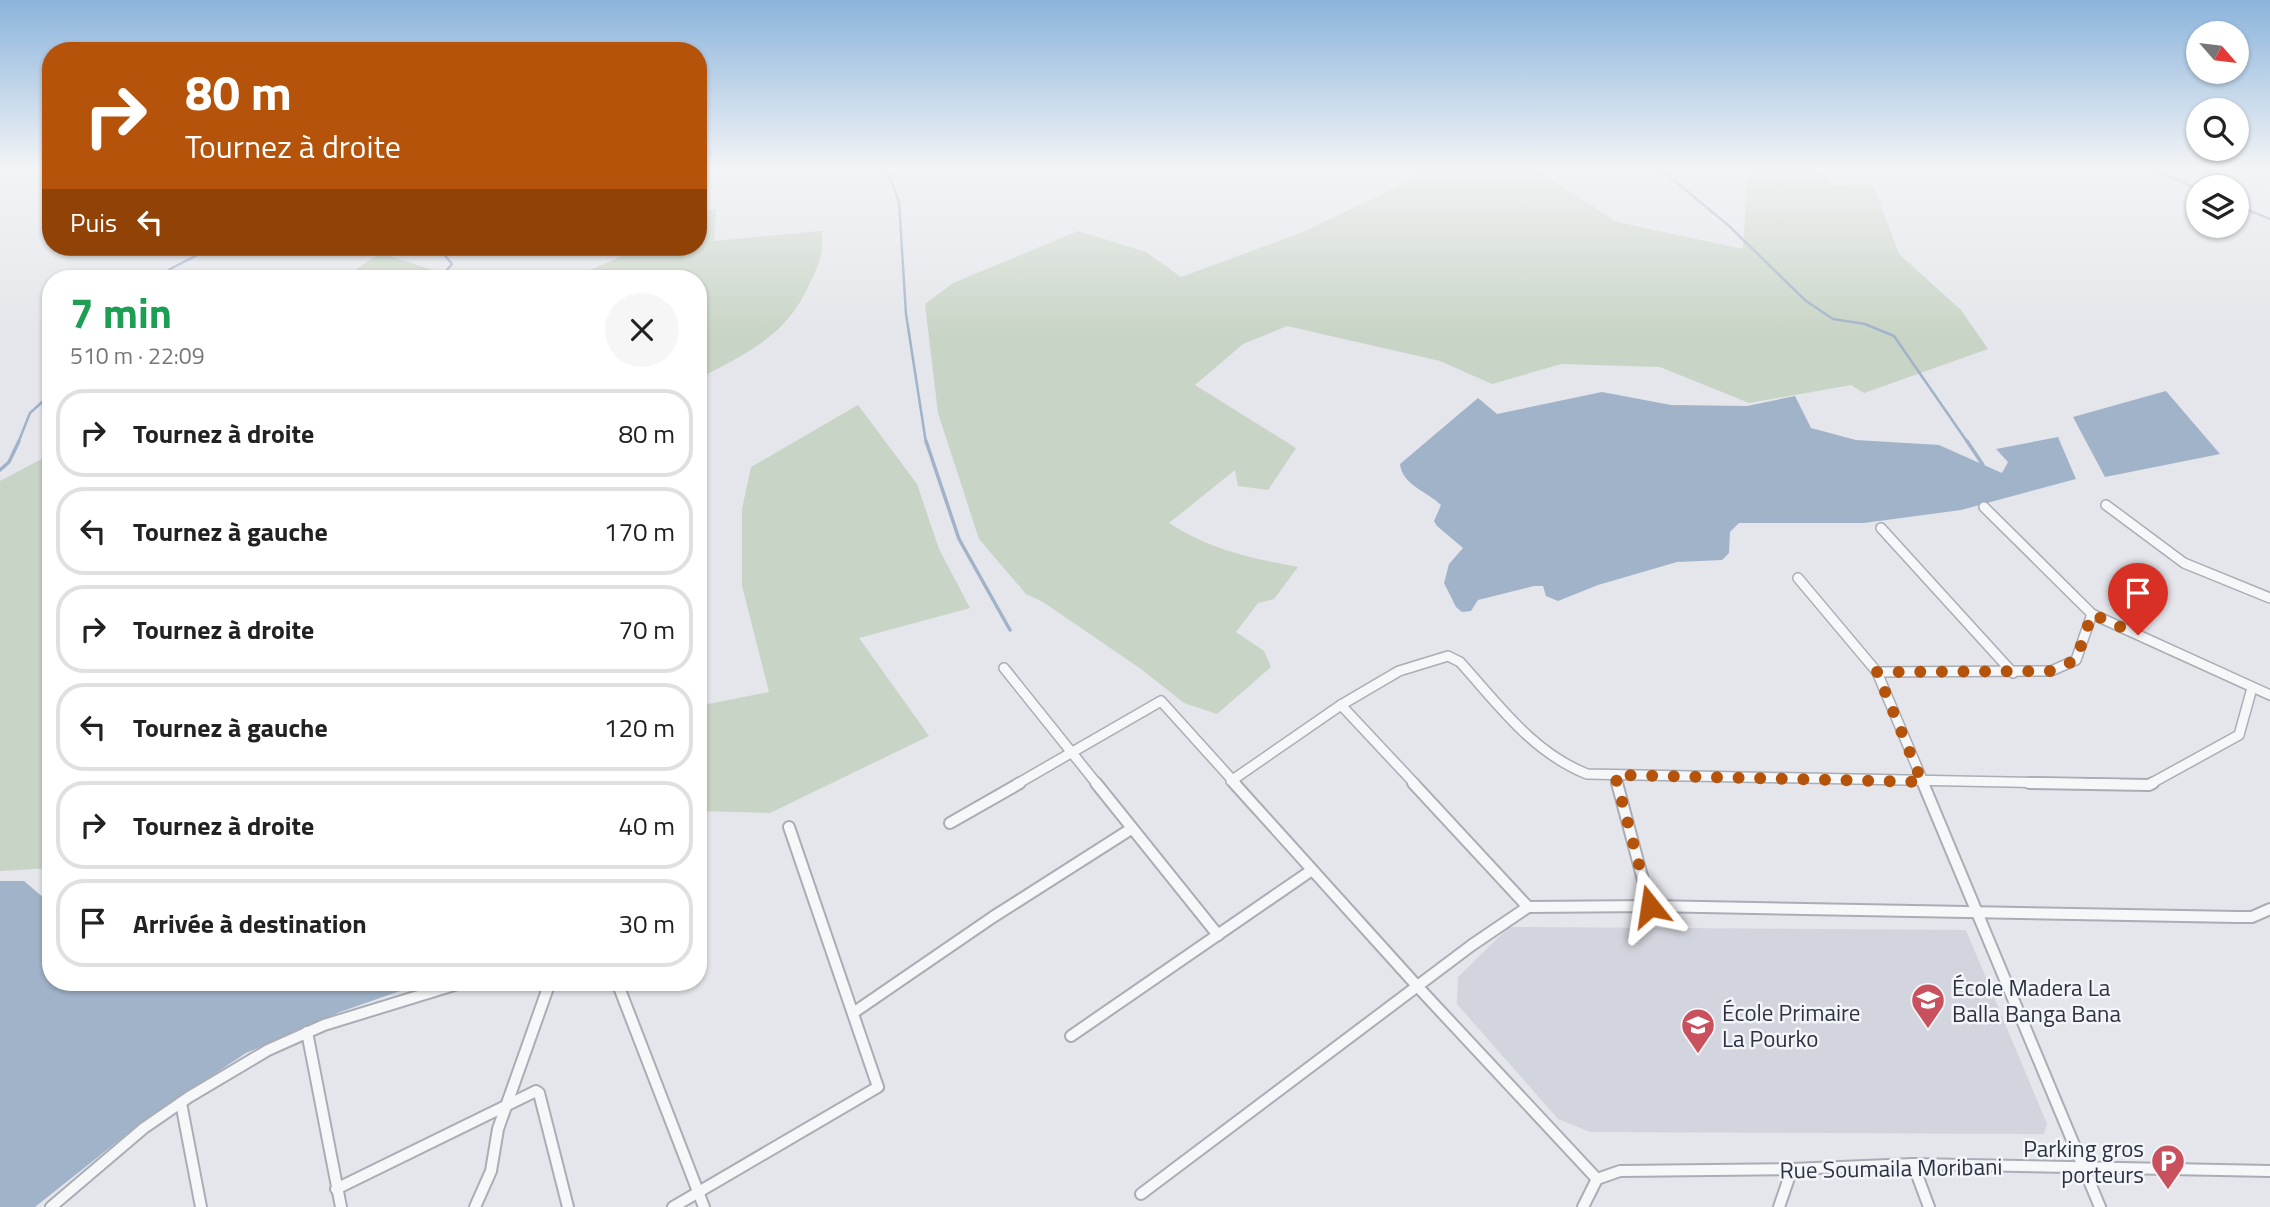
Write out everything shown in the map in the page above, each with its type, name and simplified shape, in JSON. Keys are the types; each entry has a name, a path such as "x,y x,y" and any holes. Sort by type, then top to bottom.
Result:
{"street":[{"path":"2106,505 2184,563 2270,598"},
{"path":"1984,507 2092,614 2270,695"},
{"path":"1881,528 2013,673"},
{"path":"1798,578 1877,672 2100,1207"},
{"path":"1877,672 2051,671 2076,660 2092,614"},
{"path":"1231,781 1341,705 1399,671 1443,656 1452,656 1460,662 1524,731 1559,761 1587,774 2149,785 2239,735 2252,688"},
{"path":"1004,668 1217,935"},
{"path":"950,822 1160,700 1418,987 1597,1179 1583,1207"},
{"path":"1341,705 1528,907"},
{"path":"1615,775 1650,906"},
{"path":"673,1207 878,1087 789,827"},
{"path":"853,1013 993,917 1131,829"},
{"path":"1071,1036 1312,870"},
{"path":"1141,1194 1528,907 1650,906 2237,917 2252,917 2270,909"},
{"path":"51,1207 144,1129 268,1050 307,1032 379,1006 432,991"},
{"path":"475,1207 491,1171 498,1129 547,991"},
{"path":"620,991 704,1207"},
{"path":"307,1032 335,1189 341,1207"},
{"path":"335,1189 535,1091 540,1093 568,1207"},
{"path":"181,1103 201,1207"},
{"path":"1913,1164 1929,1207"},
{"name":"Rue Soumaila Moribani","path":"1597,1179 1620,1171 1792,1169 1913,1164 2270,1171"},
{"path":"1779,1207 1792,1169"}],"shaded area":[{"path":"1509,927 1966,930 2047,1124 2044,1134 1590,1132 1558,1119 1457,1004 1458,977"}],"green space":[{"path":"707,223 715,223 714,241 822,231 820,258 801,301 790,317 764,341 707,374 707,270 590,270 622,256 707,256"},
{"path":"1321,223 1623,223 1743,249 1745,223 1888,223 1899,254 1961,310 1988,349 1864,393 1851,385 1749,403 1660,367 1561,364 1492,384 1440,361 1287,326 1243,344 1195,385 1296,448 1268,490 1238,486 1235,470 1169,523 1200,540 1231,552 1298,567 1274,599 1258,603 1236,632 1264,651 1271,667 1217,714 1184,703 1141,669 1043,602 1026,594 979,539 938,413 925,304 953,283 1078,231 1146,252 1181,277"},
{"path":"376,256 390,256 433,270 355,270"},
{"path":"858,405 917,484 939,549 970,608 859,638 929,736 770,813 707,811 707,704 769,692 742,586 742,509 751,467"},
{"path":"42,459 42,869 0,871 0,481"}],"water":[{"path":"2166,391 2220,454 2105,477 2073,417"},
{"path":"1602,392 1671,405 1747,406 1795,396 1811,428 1856,440 1939,445 2002,473 2008,462 1996,449 2058,437 2076,479 1961,510 1864,523 1739,523 1730,532 1729,553 1722,560 1677,562 1598,585 1558,601 1546,596 1543,586 1534,586 1478,600 1471,611 1462,612 1456,607 1444,583 1449,564 1463,548 1434,521 1441,505 1410,483 1400,464 1478,398 1497,414"},
{"path":"0,881 24,881 42,896 42,991 400,991 340,1012 246,1053 142,1122 35,1207 0,1207"}],"waterway":[{"path":"900,223 906,314 926,443"},
{"path":"1726,223 1806,301 1833,319 1865,324 1894,336 1968,443"},
{"path":"169,270 195,256"},
{"path":"445,256 452,264 447,270"},
{"path":"18,443 30,413 42,402"},
{"path":"0,470 9,462 19,441"},
{"path":"926,441 959,539 1010,630"},
{"path":"1967,441 1983,465"}],"place":[{"name":"École Madera La Balla Banga Bana","path":"1928,1030"},
{"name":"École Primaire La Pourko","path":"1698,1055"},
{"name":"Parking gros porteurs","path":"2168,1191"}],"route":[{"path":"1650,906 1615,775 1922,782 1877,672 2051,671 2076,660 2092,614 2138,635"}]}
